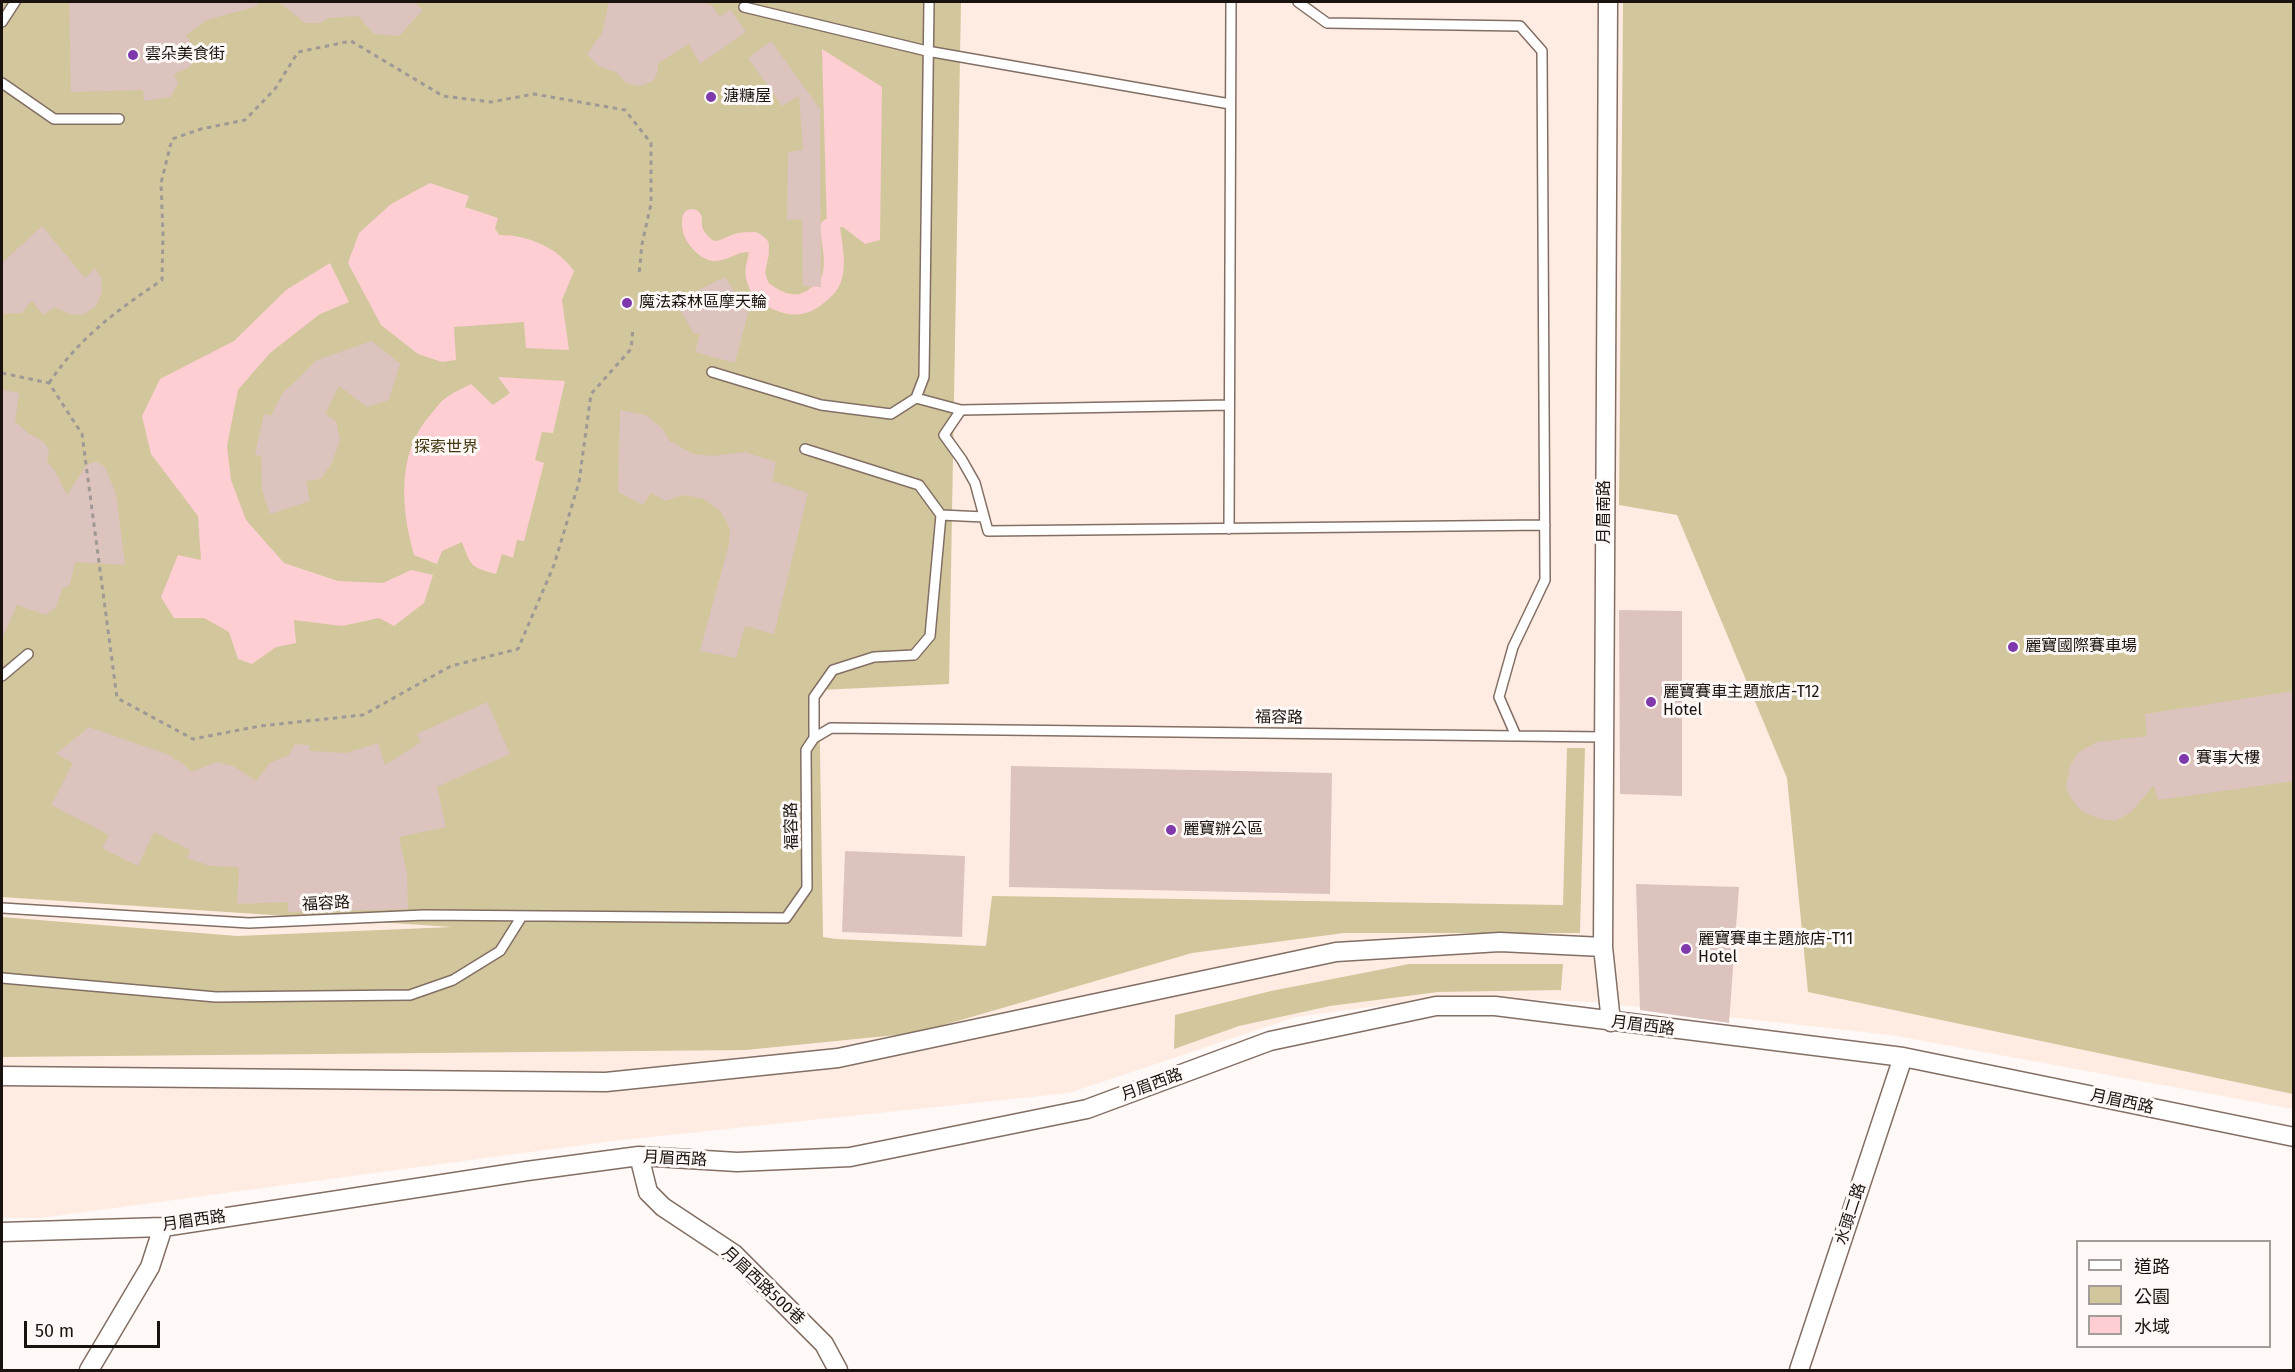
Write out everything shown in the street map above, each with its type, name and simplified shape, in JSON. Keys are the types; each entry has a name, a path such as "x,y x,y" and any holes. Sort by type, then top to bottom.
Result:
{"street":[{"name":"月眉南路","path":"1608,2 1603,947 1611,1022"},
{"path":"2,1076 606,1082 838,1058 1336,952 1500,942 1603,947"},
{"name":"月眉西路","path":"2,1232 163,1227 639,1156 737,1162 850,1157 1087,1108 1270,1041 1436,1006 1495,1006 1903,1057 2294,1137"},
{"name":"水頭二路","path":"1799,1371 1903,1057"},
{"name":"月眉西路500巷","path":"639,1156 648,1192 663,1207 734,1254 824,1344 838,1371"},
{"path":"90,1371 150,1267 163,1227"}],"lane":[{"path":"2,22 15,2"},
{"path":"712,372 821,405 891,414 916,398 924,377 929,2"},
{"path":"1229,529 1231,2"},
{"path":"1298,2 1327,23 1520,26 1542,51 1545,580 1513,647 1499,698 1516,736"},
{"path":"744,7 927,51 1230,104"},
{"path":"2,84 54,119 119,119"},
{"path":"916,398 961,410 1229,405"},
{"path":"961,410 944,435 975,483 988,531 1545,525"},
{"path":"805,448 919,485 941,515 930,636 914,655 874,657 833,670 814,697 814,738"},
{"path":"941,515 984,517"},
{"path":"2,676 28,654"},
{"name":"福容路","path":"2,908 249,923 424,915 786,918 807,888 806,750 814,738 831,728 1604,737"},
{"path":"2,978 216,997 410,995 453,980 500,951 522,915"}],"path":[{"path":"49,384 65,359 109,317 162,280 161,183 172,139 201,129 245,120 275,89 298,52 351,41 443,96 491,102 534,94 625,110 651,143 651,204 639,275"},
{"path":"2,374 49,384 82,434 117,698 193,739 260,726 363,714 451,666 518,649 554,565 579,482 591,394 631,349 633,329"}],"shaded area":[{"path":"2,2 2293,2 2293,1109 1891,1035 1592,1002 1453,996 1296,1017 1069,1093 612,1141 40,1218 2,1218"}],"green space":[{"name":"探索世界","path":"2,2 961,2 949,684 819,690 823,937 986,946 992,896 1563,905 1567,748 1585,748 1580,933 1344,933 1192,953 916,1033 746,1050 2,1057 2,917 237,936 452,927 2,897"},
{"name":"麗寶國際賽車場","path":"1623,2 2293,2 2293,1094 1808,992 1787,778 1677,515 1619,505"},
{"path":"1409,964 1563,964 1561,990 1438,992 1330,1006 1239,1026 1174,1049 1175,1015 1271,991"}],"water":[{"path":"822,49 882,87 880,240 865,244 843,227 827,229"},
{"path":"430,183 469,196 465,207 498,218 495,228 499,235 521,237 541,244 559,255 574,271 562,300 569,350 526,348 524,322 454,327 456,360 442,362 418,354 381,325 348,263 359,233 391,204"},
{"path":"330,263 349,302 320,314 270,353 238,390 227,446 231,480 246,520 284,563 338,581 383,583 411,570 433,575 424,603 394,626 379,618 342,626 294,620 296,643 276,647 252,664 238,659 229,632 204,618 174,618 161,597 178,555 201,560 198,516 151,454 142,416 160,379 234,341 286,290"},
{"path":"498,377 565,381 553,433 542,432 535,460 544,463 524,541 517,540 513,558 502,554 496,574 476,567 467,556 462,542 442,551 437,564 414,555 406,519 404,482 412,446 420,429 439,405 450,395 471,384 493,405 510,393"}],"building":[{"name":"雲朵美食街","path":"69,2 257,2 258,6 207,20 186,35 195,50 196,60 188,68 174,74 178,83 171,97 144,101 143,90 71,92"},
{"path":"279,2 414,2 423,10 399,36 374,34 358,16 328,18 321,23 305,23"},
{"path":"609,2 697,2 712,5 720,17 730,9 746,32 700,64 689,44 658,63 658,71 653,81 640,86 626,83 616,72 600,67 587,54 602,33"},
{"path":"771,41 820,109 821,287 803,286 802,219 787,220 788,152 803,150 799,96 782,106 748,58"},
{"path":"42,226 85,278 95,268 101,277 102,292 96,306 83,315 69,314 55,307 43,315 32,301 21,313 2,314 2,263"},
{"path":"725,277 748,313 735,363 695,352 700,334 694,334 679,308 689,301 690,294"},
{"path":"372,341 400,364 389,400 367,407 339,386 325,414 336,421 340,440 332,463 321,479 306,481 310,501 270,514 262,490 261,456 255,455 264,414 271,416 282,394 317,360"},
{"path":"3,390 19,393 15,422 44,442 49,450 47,461 55,471 67,495 86,466 97,462 105,467 116,494 125,565 75,562 70,585 62,589 56,607 46,615 17,605 2,639"},
{"path":"620,410 646,415 662,428 670,441 693,454 713,456 745,452 776,462 772,481 808,493 774,634 745,626 736,658 700,651 729,544 730,529 721,512 704,499 683,495 666,501 651,493 643,505 618,492"},
{"name":"麗寶賽車主題旅店-T12 Hotel","path":"1619,610 1682,611 1682,796 1620,794"},
{"name":"賽事大樓","path":"2294,691 2294,781 2158,800 2154,785 2132,811 2116,821 2100,819 2081,811 2070,797 2066,787 2070,766 2079,752 2097,742 2147,736 2145,714"},
{"path":"487,702 510,754 437,787 446,827 399,837 407,874 408,909 288,912 288,902 237,904 239,867 210,866 187,858 190,850 154,832 138,866 102,848 109,835 51,805 73,763 56,754 89,727 172,756 192,772 216,762 233,766 256,781 270,763 289,755 295,744 309,745 310,751 346,753 378,743 385,765 421,742 417,734"},
{"name":"麗寶辦公區","path":"1011,766 1332,773 1330,894 1009,887"},
{"path":"845,851 965,856 962,937 842,932"},
{"name":"麗寶賽車主題旅店-T11 Hotel","path":"1636,884 1739,887 1729,1023 1640,1010"}],"waterway":[{"path":"692,219 695,236 709,250 719,251 745,242 754,242 759,246 755,271 761,290 775,299 790,304 812,300 830,282 834,261 830,228"}],"place":[{"name":"雲朵美食街","path":"133,55"},
{"name":"溏糖屋","path":"711,97"},
{"name":"魔法森林區摩天輪","path":"627,303"},
{"name":"麗寶國際賽車場","path":"2013,647"},
{"name":"麗寶賽車主題旅店-T12 Hotel","path":"1651,702"},
{"name":"賽事大樓","path":"2184,759"},
{"name":"麗寶辦公區","path":"1171,830"},
{"name":"麗寶賽車主題旅店-T11 Hotel","path":"1686,949"}]}
